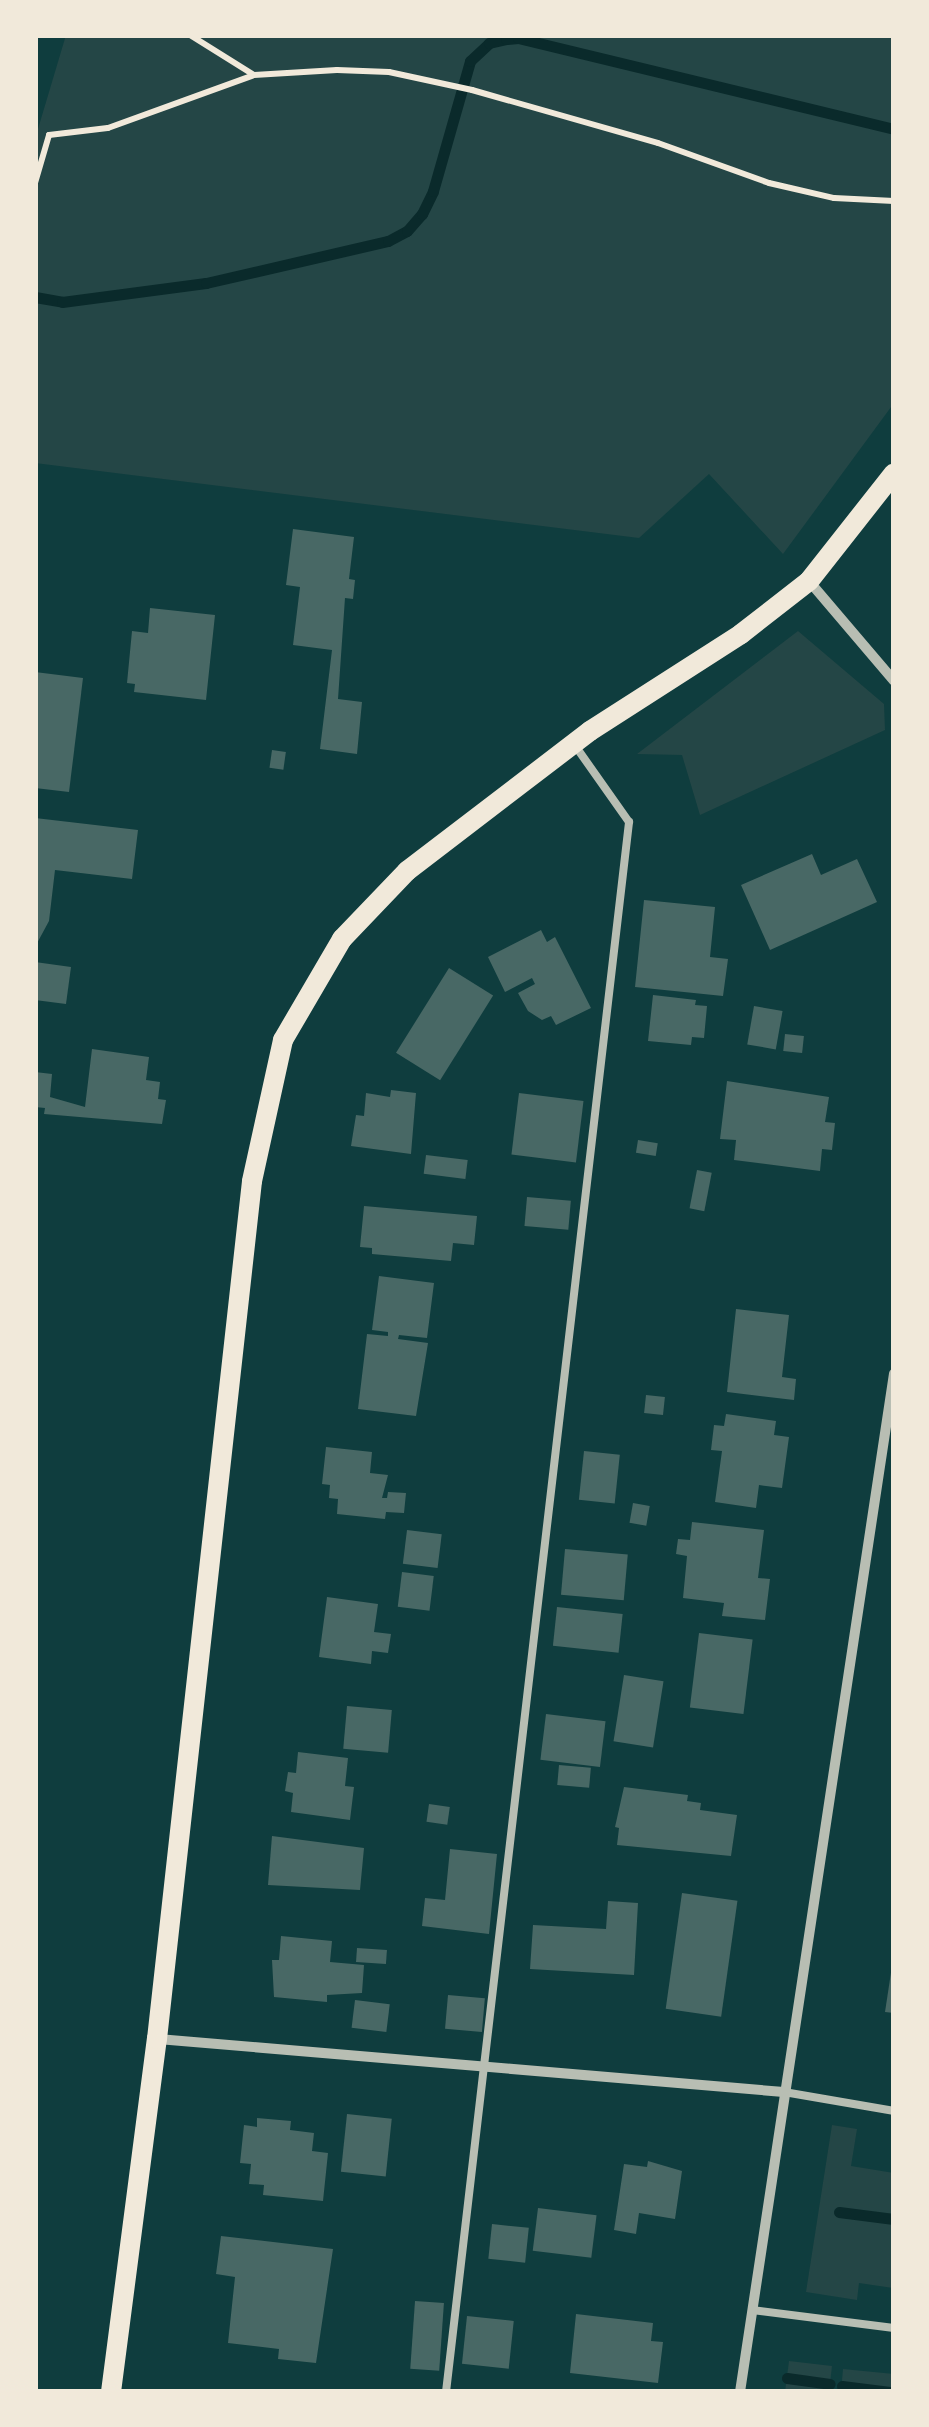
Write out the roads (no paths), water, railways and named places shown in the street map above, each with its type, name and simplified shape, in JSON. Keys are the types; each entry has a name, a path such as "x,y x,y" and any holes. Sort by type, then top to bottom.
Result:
{"main road":[{"path":"111,2392 157,2039 252,1181 283,1040 342,938 407,870 574,744 741,634 809,581 894,473"}],"street":[{"path":"809,581 894,681"},
{"path":"740,2392 784,2092 890,1446 894,1374"},
{"path":"157,2039 784,2092"}],"lane":[{"path":"446,2392 628,822 574,744"},
{"path":"784,2092 894,2111"},
{"path":"752,2310 894,2328"}],"waterway":[{"path":"35,297 62,302 206,283 388,241 407,231 422,214 433,191 470,61 489,43 506,39 518,38 894,129"},
{"path":"839,2212 894,2219"},
{"path":"787,2378 830,2384"},
{"path":"842,2386 890,2392"}]}
